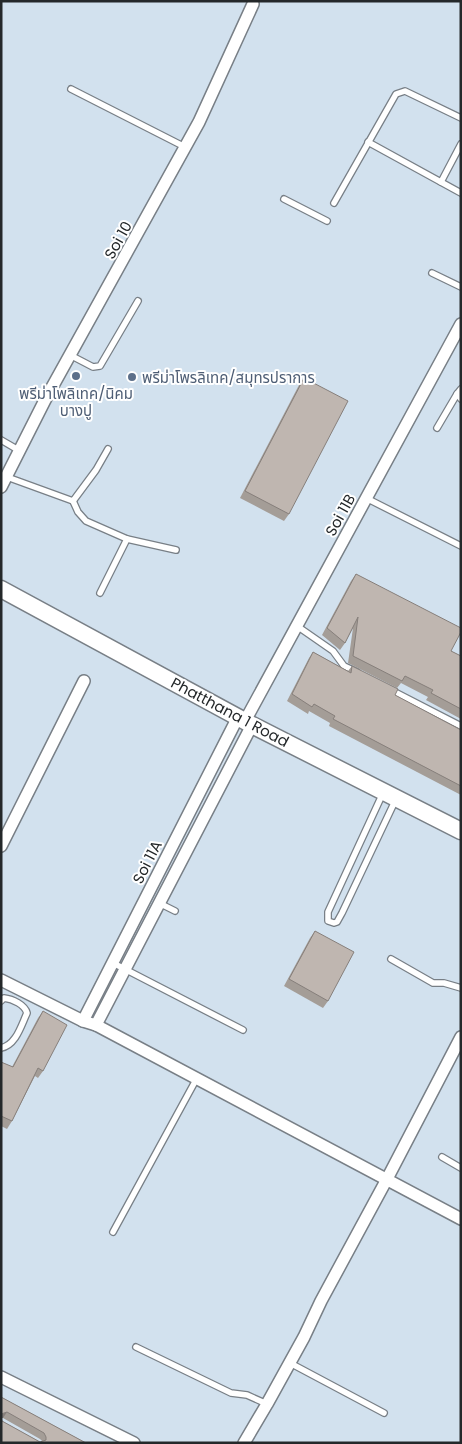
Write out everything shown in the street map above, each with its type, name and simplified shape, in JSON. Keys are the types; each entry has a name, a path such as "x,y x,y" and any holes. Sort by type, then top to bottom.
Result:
{"main road":[{"name":"Phatthana 1 Road","path":"1,588 245,721 461,831"}],"street":[{"name":"Soi 10","path":"4,482 45,400 199,122 253,4"},
{"name":"Soi 11B","path":"245,721 461,324"},
{"path":"1,846 84,681"},
{"name":"Soi 11A","path":"83,1021 156,877 245,721"},
{"path":"96,1025 160,903 245,721"},
{"path":"156,877 169,884"},
{"path":"125,939 137,946"},
{"path":"1,980 83,1021 96,1025 461,1219"},
{"path":"244,1443 290,1363 461,1038"},
{"path":"1,1377 134,1443"}],"lane":[{"path":"71,89 185,148"},
{"path":"334,203 396,94 405,91 461,118"},
{"path":"368,142 461,193"},
{"path":"441,182 461,144"},
{"path":"284,199 327,221"},
{"path":"432,273 461,287"},
{"path":"70,356 93,367 100,366 138,301"},
{"path":"437,428 460,394"},
{"path":"1,440 20,451"},
{"path":"73,501 96,470 108,448"},
{"path":"4,482 73,501"},
{"path":"366,498 461,546"},
{"path":"73,501 78,512 86,521 127,539 176,550"},
{"path":"100,593 127,539"},
{"path":"297,626 333,651 344,666 361,674"},
{"path":"386,687 461,726"},
{"path":"390,795 342,913 337,922 328,921 328,912 390,795"},
{"path":"160,903 175,911"},
{"path":"391,960 433,982 461,988"},
{"path":"113,963 243,1030"},
{"path":"1,1001 4,998 8,998 23,1006 27,1013 12,1044 1,1048"},
{"path":"113,1232 197,1078"},
{"path":"442,1157 461,1168"},
{"path":"136,1347 231,1393 247,1395 268,1404"},
{"path":"290,1363 384,1413"}],"shaded area":[{"path":"1,1 461,1 461,1443 1,1443"}],"building":[{"path":"304,378 348,401 289,514 245,491"},
{"path":"356,574 461,628 461,632 451,651 461,656 461,709 431,693 433,690 405,676 402,681 353,656 358,617 345,643 327,628"},
{"path":"313,652 351,673 352,666 398,689 395,695 461,730 461,786 333,719 335,716 314,704 312,707 292,694"},
{"path":"315,931 354,952 328,1001 289,979"},
{"path":"43,1011 67,1025 43,1071 38,1068 12,1121 1,1116 1,1062 13,1067"},
{"path":"1,1397 86,1443 1,1443 1,1419 40,1442 46,1440 46,1437 44,1433 7,1412 1,1414"}],"place":[{"name":"พรีม่าโพลิเทค/นิคม บางปู","path":"76,376"},
{"name":"พรีม่าโพรลิเทค/สมุทรปราการ","path":"132,377"}]}
